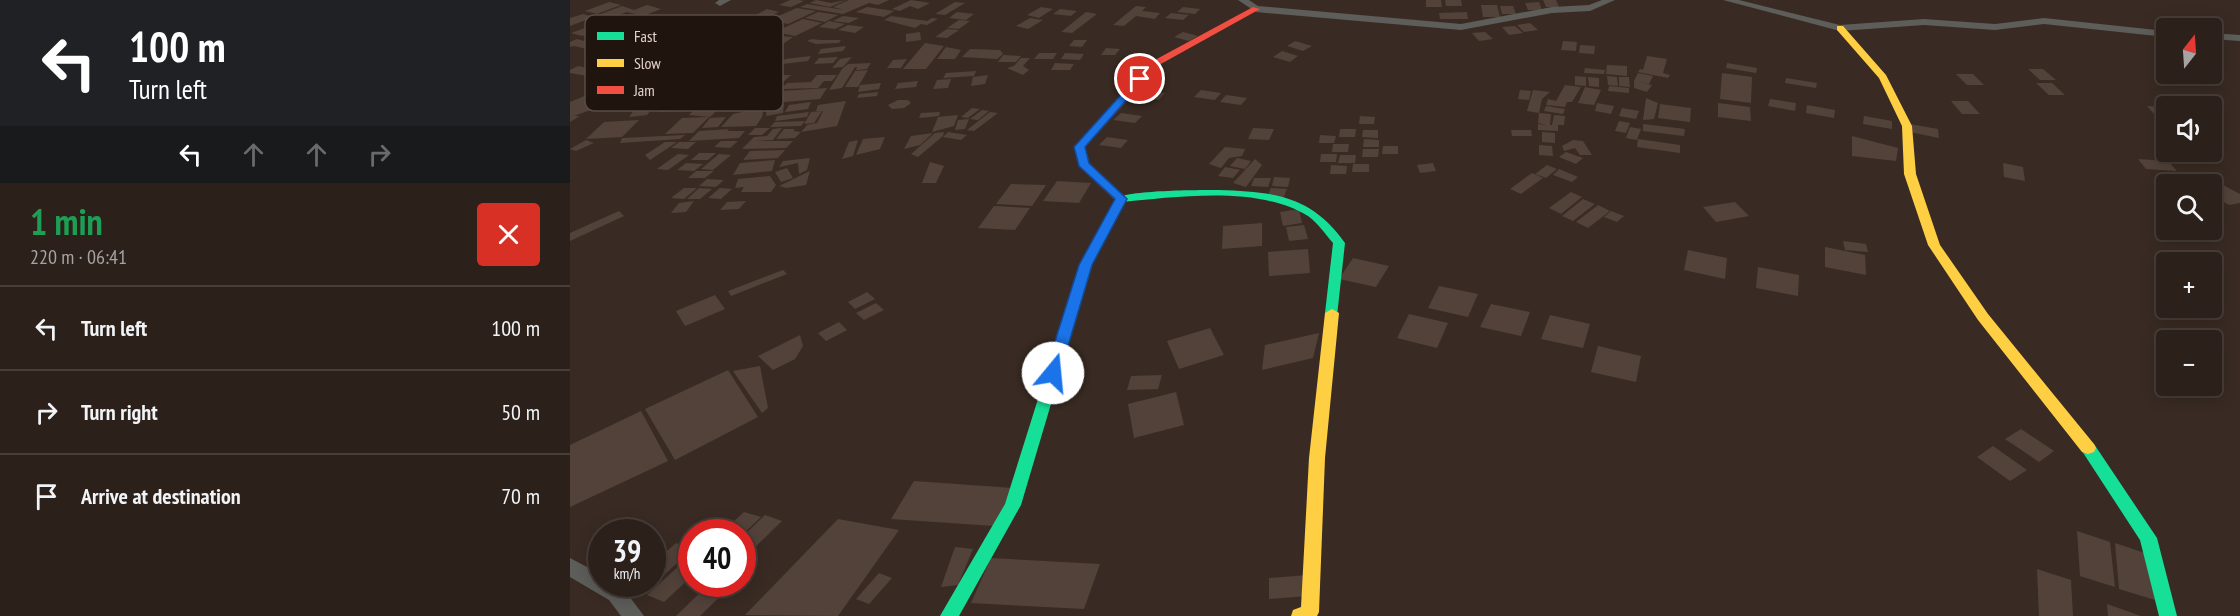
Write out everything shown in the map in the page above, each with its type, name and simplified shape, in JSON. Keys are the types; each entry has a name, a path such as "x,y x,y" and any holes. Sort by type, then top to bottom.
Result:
{"street":[{"path":"1243,0 1256,9 1461,27 1552,10 1590,8 1610,0"},
{"path":"1728,0 1840,28 1924,22 1995,27 2044,21 2156,33"},
{"path":"1256,9 1156,63 1080,147 1083,164 1121,199 1187,193 1270,199 1304,209 1317,217 1339,243 1317,458 1310,612 1300,616"},
{"path":"1840,28 1883,77 1907,126 1910,174 1934,245 1983,317 2084,442 2148,538 2168,616"},
{"path":"2222,37 2240,38"},
{"path":"949,616 1013,505 1085,265 1121,199"},
{"path":"570,567 616,594 634,616"}],"building":[{"path":"790,0 804,1 791,7 779,5"},
{"path":"816,0 831,3 846,0 830,7 810,3"},
{"path":"849,0 889,0 878,5 869,3 843,14 800,7 807,4 844,10 833,7"},
{"path":"911,0 930,3 918,9 910,6 900,11 892,9"},
{"path":"1426,0 1441,0 1442,7 1426,7"},
{"path":"1445,0 1461,0 1462,6 1446,6"},
{"path":"1543,0 1556,0 1559,7 1546,7"},
{"path":"609,2 621,5 597,14 585,11"},
{"path":"955,2 965,3 945,15 935,14"},
{"path":"1539,2 1542,10 1528,10 1525,3"},
{"path":"647,5 661,9 646,15 627,12 618,15 598,15 622,6 634,10"},
{"path":"1481,5 1497,5 1500,17 1483,17"},
{"path":"1136,6 1146,7 1142,11 1160,13 1155,19 1136,16 1124,26 1113,25"},
{"path":"1500,6 1513,6 1516,14 1502,14"},
{"path":"867,7 894,11 884,17 856,12"},
{"path":"1041,7 1053,9 1039,18 1027,15"},
{"path":"1183,7 1200,9 1195,14 1177,12"},
{"path":"797,8 816,11 788,24 783,23 783,15 781,15"},
{"path":"767,9 779,12 772,15 756,15"},
{"path":"1060,9 1077,11 1071,16 1053,14"},
{"path":"818,12 838,15 825,22 805,18"},
{"path":"957,12 974,14 966,20 949,18"},
{"path":"1086,12 1097,14 1072,33 1061,32"},
{"path":"1467,12 1468,19 1440,19 1439,13"},
{"path":"1171,13 1189,15 1183,20 1165,18"},
{"path":"587,15 585,20 570,26 570,18"},
{"path":"843,16 859,18 849,23 833,21"},
{"path":"891,16 927,21 932,18 938,19 915,28 884,20"},
{"path":"1030,18 1043,20 1028,29 1016,26"},
{"path":"803,19 822,23 795,36 783,34 783,28"},
{"path":"959,20 970,21 959,29 947,28"},
{"path":"829,21 845,24 835,29 819,27"},
{"path":"1530,23 1538,30 1524,32 1517,25"},
{"path":"848,25 864,27 855,33 838,30"},
{"path":"1515,26 1523,33 1509,35 1502,27"},
{"path":"585,28 585,35 582,36 571,33"},
{"path":"947,29 959,30 947,38 935,37"},
{"path":"920,32 921,40 906,42 906,34"},
{"path":"1183,32 1198,36 1189,41 1174,37"},
{"path":"1485,32 1493,39 1479,41 1472,33"},
{"path":"783,36 793,37 783,44"},
{"path":"577,39 585,41 585,49 570,47 570,42"},
{"path":"812,39 841,40 839,43 816,44 807,41"},
{"path":"1074,40 1087,40 1082,47 1069,46"},
{"path":"1295,41 1312,46 1303,51 1287,46"},
{"path":"1563,41 1577,42 1576,51 1561,50"},
{"path":"925,43 944,46 926,69 903,69"},
{"path":"1580,45 1595,46 1594,54 1579,53"},
{"path":"846,46 843,51 818,54 821,49"},
{"path":"946,47 961,50 955,59 937,59"},
{"path":"1106,48 1120,49 1115,55 1101,55"},
{"path":"970,49 1000,50 1003,54 997,59 962,57"},
{"path":"1282,51 1298,56 1290,62 1273,57"},
{"path":"1039,53 1057,53 1053,59 1034,59"},
{"path":"1065,53 1084,54 1080,60 1061,59"},
{"path":"1003,55 1021,56 1016,62 998,62"},
{"path":"811,56 808,61 783,64 785,59"},
{"path":"1647,56 1667,59 1663,73 1670,75 1668,78 1638,72 1640,69 1643,70"},
{"path":"838,57 833,63 814,64 819,58"},
{"path":"852,57 843,67 832,68 840,59"},
{"path":"1021,58 1030,58 1023,66 1029,70 1023,75 1007,68 1014,66"},
{"path":"907,59 901,68 887,68 893,60"},
{"path":"871,63 867,69 856,70 857,67 855,67 842,88 829,90 842,69 848,64"},
{"path":"1055,63 1074,64 1070,70 1051,70"},
{"path":"1727,63 1757,68 1756,73 1726,68"},
{"path":"1607,65 1627,66 1627,76 1606,74"},
{"path":"578,66 585,67 585,76 570,73 570,70"},
{"path":"1585,68 1605,70 1604,74 1584,73"},
{"path":"2028,69 2043,69 2056,80 2040,80"},
{"path":"868,70 858,87 845,87 855,71"},
{"path":"976,71 974,76 943,78 946,73"},
{"path":"1638,73 1653,76 1649,84 1639,82 1652,85 1647,92 1634,88 1634,81"},
{"path":"1722,73 1752,77 1751,103 1720,99"},
{"path":"1956,74 1973,74 1984,85 1967,85"},
{"path":"783,75 791,75 783,82"},
{"path":"817,75 837,75 832,81 824,81 818,88 783,89 787,83 811,82"},
{"path":"988,75 985,84 971,86 973,77"},
{"path":"1575,76 1586,77 1586,86 1575,85"},
{"path":"1607,76 1617,77 1618,86 1608,85"},
{"path":"1588,77 1599,78 1599,87 1589,86"},
{"path":"1619,77 1629,77 1630,87 1619,86"},
{"path":"1786,78 1817,83 1816,88 1785,83"},
{"path":"951,79 948,88 933,89 937,80"},
{"path":"918,81 916,87 895,89 898,83"},
{"path":"881,83 879,89 858,92 860,85"},
{"path":"2036,83 2052,83 2065,95 2049,95"},
{"path":"1565,85 1581,87 1572,102 1567,102 1565,107 1546,105 1548,99 1556,101"},
{"path":"1609,86 1629,88 1629,93 1608,91"},
{"path":"1585,87 1601,90 1594,105 1578,103"},
{"path":"827,88 820,99 783,102 783,91"},
{"path":"1201,90 1221,93 1215,100 1194,97"},
{"path":"1520,90 1531,91 1529,100 1518,99"},
{"path":"1533,90 1550,92 1542,99 1539,113 1527,111"},
{"path":"1145,91 1165,93 1159,100 1138,98"},
{"path":"878,92 877,96 857,98 859,94"},
{"path":"1226,95 1247,98 1241,105 1220,102"},
{"path":"585,96 585,111 588,111 574,116 580,116 570,122 570,102"},
{"path":"1646,98 1658,103 1654,119 1643,120"},
{"path":"1770,99 1796,103 1795,111 1768,106"},
{"path":"898,100 908,100 911,103 904,108 892,109 888,105"},
{"path":"846,101 837,126 801,132 807,125 817,123 823,111 816,111 818,105"},
{"path":"1951,101 1968,101 1980,114 1962,114"},
{"path":"811,102 808,109 785,112 789,105"},
{"path":"1597,103 1614,106 1611,114 1595,111"},
{"path":"1718,103 1750,107 1751,121 1718,117"},
{"path":"784,104 783,113 766,116 767,111 783,111"},
{"path":"1660,104 1691,108 1690,122 1658,118"},
{"path":"1807,105 1835,110 1834,118 1806,113"},
{"path":"1546,106 1565,109 1563,114 1544,111"},
{"path":"2147,106 2156,106 2156,114"},
{"path":"972,108 980,109 968,118 961,117"},
{"path":"1622,108 1639,111 1636,119 1619,116"},
{"path":"982,110 989,111 978,120 970,119"},
{"path":"633,111 650,111 647,115 629,117"},
{"path":"693,111 716,111 710,117 689,115"},
{"path":"763,111 756,126 721,127 733,114"},
{"path":"822,111 814,123 804,124 811,112"},
{"path":"809,112 807,117 775,121 777,116"},
{"path":"940,112 939,116 919,118 921,113"},
{"path":"990,112 998,113 974,131 967,130"},
{"path":"1121,113 1142,116 1135,123 1113,120"},
{"path":"1539,113 1551,114 1550,125 1552,125 1554,115 1565,116 1564,125 1558,125 1558,131 1538,130 1538,124 1547,125 1538,123"},
{"path":"958,115 954,126 932,132 938,117"},
{"path":"1360,116 1375,117 1374,124 1359,124"},
{"path":"1864,116 1892,121 1892,129 1863,124"},
{"path":"709,117 693,133 665,134 682,118"},
{"path":"726,117 718,127 702,128 710,118"},
{"path":"969,119 965,129 955,130 958,120"},
{"path":"639,120 622,137 586,139 604,122"},
{"path":"805,121 801,126 770,127 775,122"},
{"path":"1619,121 1630,123 1626,133 1615,131"},
{"path":"1643,124 1685,129 1684,136 1643,131"},
{"path":"1910,124 1938,129 1939,138 1910,132"},
{"path":"1630,127 1641,129 1637,140 1626,138"},
{"path":"755,128 770,128 762,135 748,135"},
{"path":"782,128 773,140 754,141 793,141 786,148 742,149 754,137 767,136 773,129"},
{"path":"1253,128 1274,129 1269,140 1248,139"},
{"path":"729,129 727,131 745,131 739,138 689,141 699,131"},
{"path":"784,129 795,129 793,131 801,132 795,138 776,139"},
{"path":"1340,129 1356,129 1355,137 1339,137"},
{"path":"1363,130 1378,130 1378,138 1362,137"},
{"path":"1511,130 1531,130 1532,136 1512,136"},
{"path":"944,132 943,136 918,157 911,154 935,133"},
{"path":"948,132 967,135 961,140 943,137"},
{"path":"1542,132 1555,133 1555,143 1542,142"},
{"path":"933,133 920,145 904,149 911,136"},
{"path":"685,135 680,139 620,143 622,138"},
{"path":"1320,135 1336,136 1334,143 1319,143"},
{"path":"1852,136 1898,148 1896,161 1852,156"},
{"path":"885,137 880,149 856,155 863,139"},
{"path":"1107,137 1128,140 1121,148 1099,145"},
{"path":"1364,139 1379,140 1379,147 1363,147"},
{"path":"1638,139 1680,145 1680,153 1637,147"},
{"path":"586,140 594,143 576,151 570,149"},
{"path":"858,140 853,156 842,159 849,142"},
{"path":"1573,140 1583,141 1592,155 1580,155 1575,148 1564,151 1562,146"},
{"path":"721,141 738,141 730,148 714,147"},
{"path":"665,142 677,142 650,160 645,155"},
{"path":"679,142 696,142 688,149 671,148"},
{"path":"1333,144 1349,144 1348,152 1332,152"},
{"path":"1539,145 1552,146 1553,156 1539,155"},
{"path":"1383,146 1398,146 1398,154 1382,154"},
{"path":"1225,147 1245,149 1242,156 1229,158 1221,168 1209,164"},
{"path":"1363,149 1379,149 1378,157 1362,157"},
{"path":"785,150 778,158 743,160 750,151"},
{"path":"1566,152 1583,158 1576,164 1559,157"},
{"path":"699,153 716,153 708,160 691,160"},
{"path":"678,154 689,155 668,170 657,169"},
{"path":"719,154 731,155 713,170 701,169"},
{"path":"1321,154 1337,154 1336,162 1320,162"},
{"path":"1340,155 1356,155 1355,163 1338,163"},
{"path":"810,158 807,170 799,174 798,163 779,167 783,161"},
{"path":"1237,158 1251,161 1245,169 1230,166"},
{"path":"1255,159 1262,165 1246,187 1233,183"},
{"path":"2138,159 2169,162 2177,171 2146,169"},
{"path":"775,160 772,171 733,175 740,163"},
{"path":"930,162 944,166 936,183 922,183"},
{"path":"686,163 703,164 694,171 677,170"},
{"path":"1433,163 1436,171 1420,173 1417,165"},
{"path":"2003,163 2023,167 2025,181 2004,177"},
{"path":"1353,164 1369,164 1369,172 1352,172"},
{"path":"1331,165 1347,166 1346,174 1330,174"},
{"path":"1547,165 1557,169 1546,178 1535,174"},
{"path":"1225,167 1240,170 1233,178 1218,176"},
{"path":"787,168 793,178 781,182 775,172"},
{"path":"1559,169 1578,177 1572,182 1553,175"},
{"path":"696,171 714,171 705,178 688,178"},
{"path":"810,171 806,185 786,188 779,186"},
{"path":"1532,173 1543,178 1521,194 1510,189"},
{"path":"770,176 776,185 771,192 741,192 744,187 735,188 738,179"},
{"path":"1274,177 1290,178 1288,187 1272,186"},
{"path":"1254,178 1271,178 1268,187 1251,186"},
{"path":"707,179 724,180 716,187 699,186"},
{"path":"1057,181 1091,183 1079,203 1043,201"},
{"path":"1011,184 1046,185 1032,206 996,204"},
{"path":"2222,184 2240,194 2240,203 2229,205 2222,201"},
{"path":"684,188 697,188 684,199 671,198"},
{"path":"699,188 712,189 700,199 687,199"},
{"path":"720,188 732,189 721,199 708,198"},
{"path":"1271,188 1287,189 1283,199 1267,197"},
{"path":"1571,192 1582,197 1561,214 1549,208"},
{"path":"1583,199 1595,204 1573,221 1562,216"},
{"path":"694,201 686,212 671,213 679,203"},
{"path":"746,201 739,209 720,210 727,202"},
{"path":"1735,202 1749,216 1716,222 1703,207"},
{"path":"1598,205 1610,211 1588,228 1576,222"},
{"path":"994,206 1030,208 1015,230 978,228"},
{"path":"1299,209 1302,223 1283,226 1280,212"},
{"path":"619,211 624,216 570,241 570,233"},
{"path":"1611,211 1624,216 1617,222 1604,217"},
{"path":"1262,223 1262,246 1222,249 1223,226"},
{"path":"1304,225 1308,239 1289,241 1286,227"},
{"path":"1843,241 1866,244 1868,252 1845,250"},
{"path":"1825,247 1865,255 1866,275 1825,267"},
{"path":"1308,249 1310,273 1269,276 1268,252"},
{"path":"1688,250 1727,258 1725,279 1684,270"},
{"path":"1353,258 1389,266 1376,287 1339,279"},
{"path":"1758,267 1799,275 1798,296 1756,288"},
{"path":"783,270 787,274 731,296 728,291"},
{"path":"1439,286 1478,294 1468,317 1428,308"},
{"path":"867,292 875,299 855,309 848,302"},
{"path":"715,295 725,309 685,326 676,311"},
{"path":"876,303 884,310 864,320 856,313"},
{"path":"1491,304 1530,312 1521,336 1480,327"},
{"path":"1409,314 1448,323 1437,348 1397,338"},
{"path":"1550,315 1590,324 1583,348 1541,339"},
{"path":"839,322 847,330 826,341 818,333"},
{"path":"1210,328 1224,355 1179,369 1167,341"},
{"path":"1319,333 1313,358 1262,370 1265,345"},
{"path":"800,335 803,346 795,359 773,370 758,356"},
{"path":"1598,346 1641,356 1636,382 1591,372"},
{"path":"760,366 768,408 762,413 733,371"},
{"path":"728,370 758,417 675,460 645,409"},
{"path":"1162,375 1158,389 1127,390 1131,376"},
{"path":"1176,392 1184,425 1134,438 1128,404"},
{"path":"641,411 668,461 570,507 570,445"},
{"path":"2021,429 2054,451 2039,462 2005,439"},
{"path":"1993,446 2027,470 2010,481 1977,457"},
{"path":"914,481 1013,488 994,526 891,519"},
{"path":"744,512 761,517 756,522 756,519 736,519"},
{"path":"765,515 782,521 756,546 756,524"},
{"path":"838,519 899,530 838,616 745,615"},
{"path":"2077,531 2110,542 2115,587 2080,576"},
{"path":"2115,543 2148,554 2155,600 2119,589"},
{"path":"678,544 678,562 666,573 666,552"},
{"path":"955,547 973,549 958,585 941,587"},
{"path":"991,558 1100,564 1084,609 971,603"},
{"path":"678,567 678,589 664,602 652,597 666,597 666,578"},
{"path":"2037,569 2071,580 2073,616 2039,616"},
{"path":"879,573 892,578 869,604 856,599"},
{"path":"1308,575 1308,596 1269,599 1269,578"},
{"path":"696,597 720,597 700,616 676,616"},
{"path":"2107,604 2141,616 2108,616"}],"traffic: fast":[{"path":"1121,199 1219,193 1270,198 1293,204 1311,213 1339,243 1332,313"},
{"path":"949,616 1013,505 1088,259"},
{"path":"2088,448 2148,538 2168,616"}],"traffic: slow":[{"path":"1840,28 1883,77 1907,126 1910,174 1934,245 1983,317 2088,448"},
{"path":"1300,616 1310,612 1317,458 1332,313"}],"traffic: jam":[{"path":"1088,259 1121,199 1083,164 1080,147 1156,63 1256,9"}],"route":[{"path":"1053,373 1085,265 1121,199 1083,164 1080,147 1140,79"}]}
